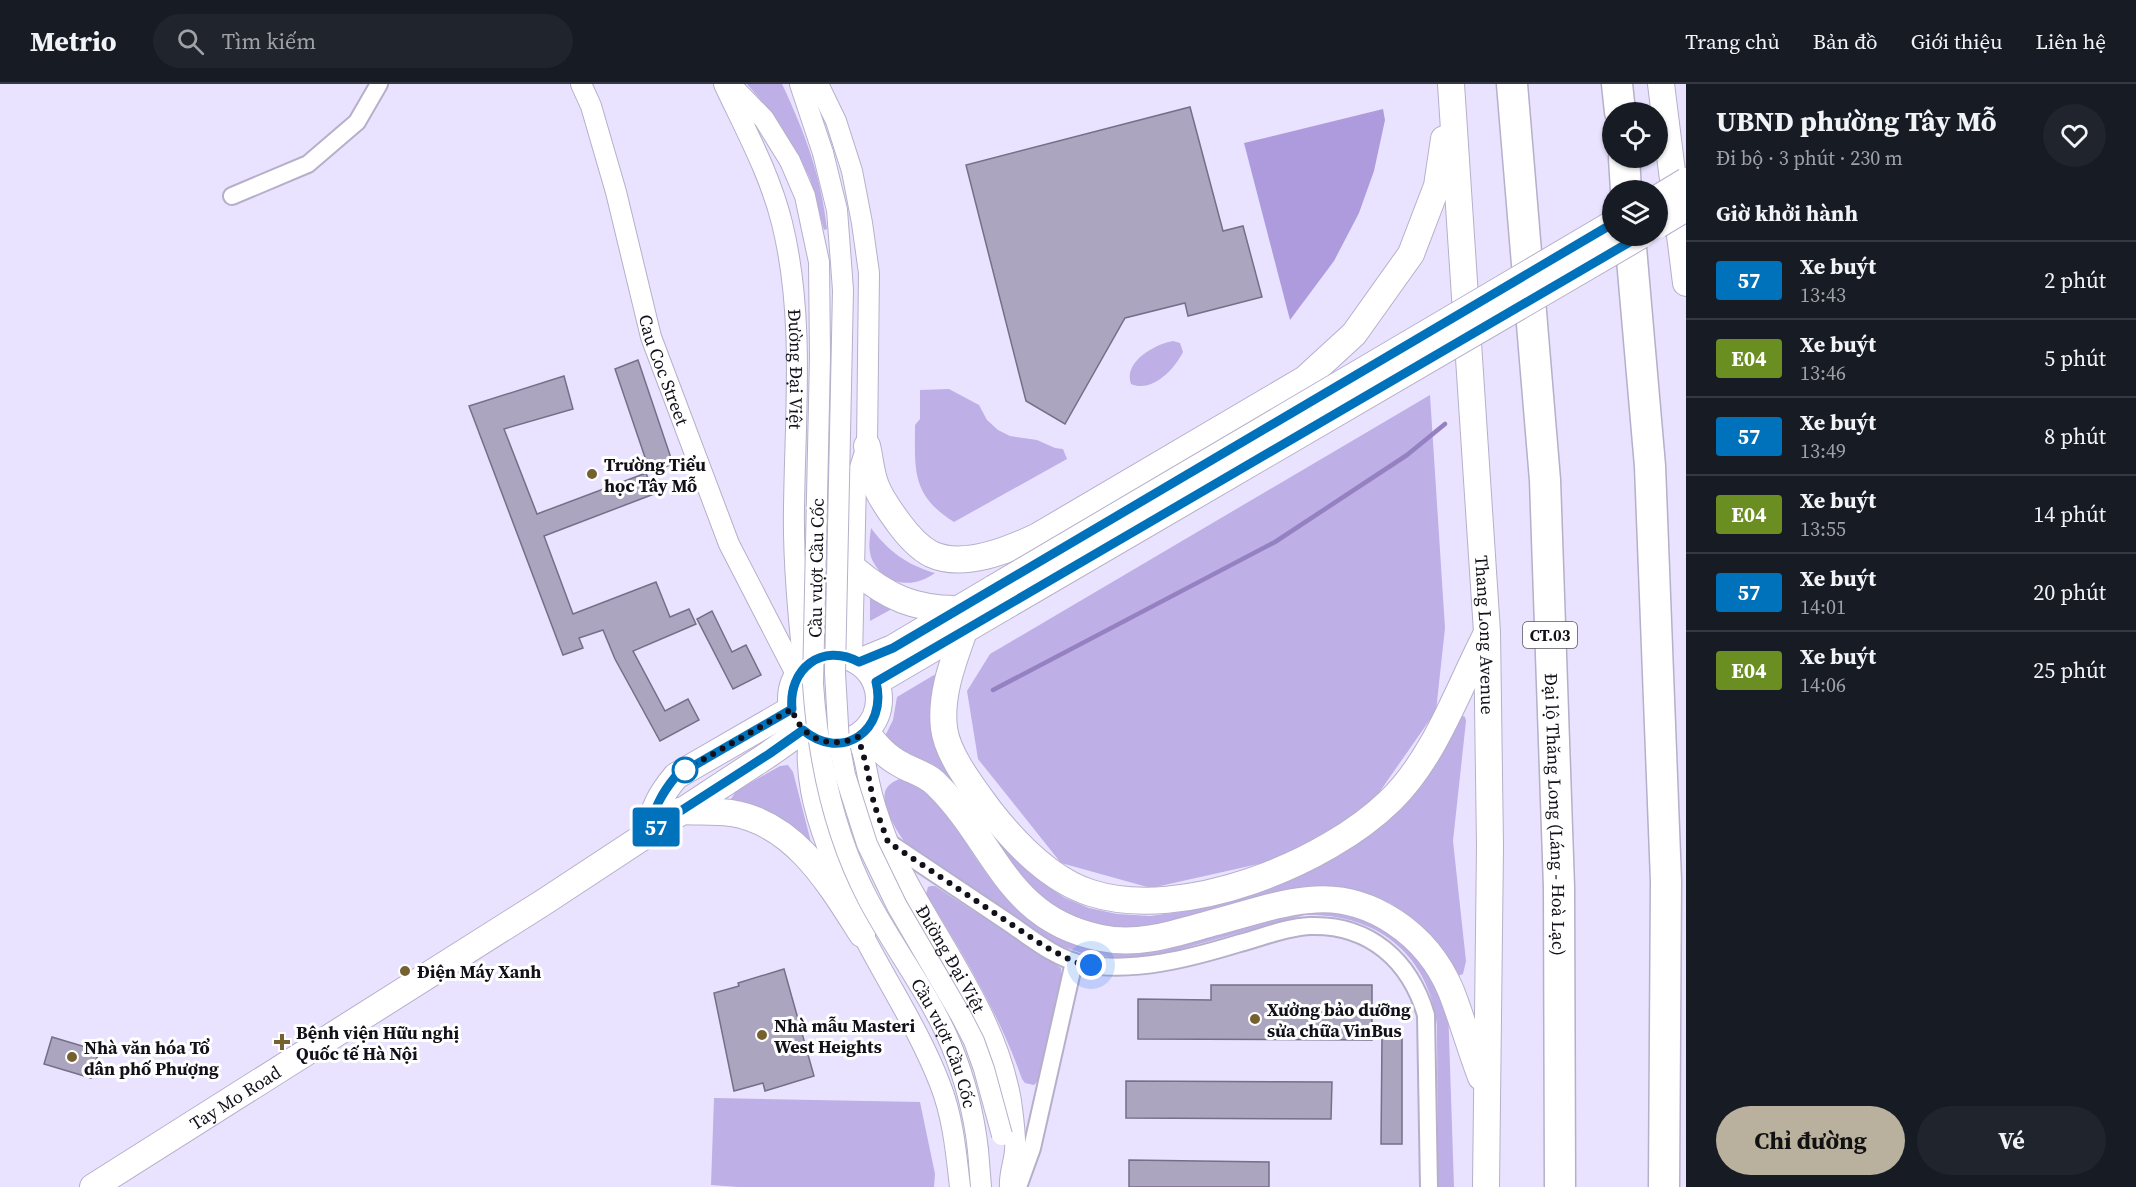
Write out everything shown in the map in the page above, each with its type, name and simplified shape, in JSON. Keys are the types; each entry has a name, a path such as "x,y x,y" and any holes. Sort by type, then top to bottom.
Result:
{"highway":[{"name":"Đại lộ Thăng Long (Láng - Hoà Lạc)","path":"1512,84 1545,480 1559,887 1560,1187"},
{"path":"1617,84 1619,102"},
{"path":"1631,246 1650,466 1666,881 1664,1187"}],"main road":[{"path":"1661,84 1686,283"},
{"path":"867,446 875,486 905,531 931,554 964,559 1010,550 1038,536 1305,379 1354,334 1411,254 1437,186 1451,86"},
{"name":"Thang Long Avenue","path":"1451,86 1487,632 1490,846 1486,1187"},
{"path":"1668,192 1686,181"},
{"path":"876,682 962,620 1602,230"},
{"path":"999,597 1622,246"},
{"path":"854,568 883,592 920,606 940,609 962,620"},
{"path":"855,660 893,648 962,620"},
{"path":"962,620 947,686 944,729 950,748 977,793 1020,845 1042,865 1064,880 1089,893 1115,899 1157,902 1208,893 1284,869 1335,844 1367,821 1392,799 1412,776 1448,715 1487,632"},
{"path":"839,655 855,660 869,671 876,682 879,695 878,709 874,721 862,734 849,742 828,743 801,725 791,698 801,672 814,660 839,655"},
{"path":"648,832 654,809 663,791 676,776 801,725"},
{"name":"Tay Mo Road","path":"93,1187 549,898 769,754 801,725"},
{"path":"862,734 885,754 934,782 955,804 995,864 1019,894 1044,915 1070,928 1101,938 1128,940 1155,938 1278,905 1310,900 1342,900 1367,907 1391,920 1408,932 1437,966 1450,990 1487,1094"},
{"path":"680,811 731,813 755,820 778,831 796,845 831,887 862,934"}],"street":[{"path":"232,196 308,164 357,122 379,84"},
{"name":"Cau Coc Street","path":"581,84 591,106 613,181 651,337 729,543 801,672"},
{"name":"Đường Đại Việt","path":"724,84 766,176 782,222 791,274 796,330 794,535 801,672"},
{"name":"Cầu vượt Cầu Cốc","path":"730,84 764,119 790,161 805,196 819,262 820,356 813,684 824,774 840,833 867,897 951,1044 975,1118 981,1187"},
{"name":"Cầu vượt Cầu Cốc","path":"800,84 823,153 837,210 843,290 835,651 839,743 845,775 867,844 897,906 974,1041 1002,1135 1012,1184"},
{"path":"818,84 836,121 852,171 869,273 867,446 856,480 855,660"},
{"path":"801,725 818,821 862,934 916,1030 941,1086 951,1118 960,1187"},
{"name":"Đường Đại Việt","path":"862,734 874,804 888,842 916,898 962,977 997,1051 1006,1078 1014,1126 1015,1151 1012,1184"},
{"path":"888,842 1044,946 1074,962 1124,967 1157,963 1236,945 1295,927 1311,926 1345,930 1372,942 1396,959 1406,971 1421,999 1426,1015 1428,1187"},
{"path":"1012,1184 1032,1148 1074,962"}],"shaded area":[{"path":"747,84 782,84 811,155 821,190 827,229 824,230 810,179 800,158 776,118"},
{"path":"1383,109 1385,120 1374,171 1359,213 1334,261 1290,320 1244,143"},
{"path":"1173,341 1180,343 1183,352 1174,366 1154,383 1139,386 1131,384 1132,368 1142,355"},
{"path":"949,389 979,405 987,420 998,430 1010,436 1037,440 1063,449 1067,459 954,522 930,502 923,491 918,480 915,455 915,425 920,419 920,390"},
{"path":"1430,395 1445,628 1436,711 1369,807 1277,860 1151,888 1061,863 978,759 967,691 990,654"},
{"path":"871,528 884,544 899,556 935,573 917,582 908,583 890,579 882,574 871,557 869,546"},
{"path":"870,597 890,610 870,621"},
{"path":"934,675 937,677 987,823 1014,857 1041,882 1065,898 1089,908 1117,914 1150,916 1233,900 1285,882 1328,861 1366,836 1461,715 1465,717 1453,841 1466,961 1463,974 1458,976 1444,951 1415,920 1390,903 1360,892 1309,888 1287,890 1190,918 1141,929 1099,926 1049,907 885,741 893,720 897,697"},
{"path":"788,765 793,772 812,846 732,803 731,799 736,791 780,766"},
{"path":"899,779 913,783 937,801 947,812 990,879 1021,913 1069,940 1109,950 1283,912 1355,910 1417,950 1448,1006 1454,1187 1438,1187 1437,1026 1432,1000 1423,978 1395,943 1376,930 1354,921 1331,916 1305,915 1166,953 1128,959 1082,953 1057,945 908,846 892,820 884,798 887,787"},
{"path":"935,886 1061,968 1062,981 1040,1079 1034,1085 1025,1083 1022,1079 991,1007 926,894 928,887"},
{"path":"714,1098 920,1102 935,1174 934,1187 711,1185"}],"building":[{"path":"1190,107 1223,231 1243,226 1262,297 1188,316 1185,303 1125,318 1065,424 1026,401 966,165"},
{"path":"638,360 673,464 650,472 615,369"},
{"path":"564,376 573,409 504,429 537,514 646,473 654,494 544,536 573,614 656,582 670,617 689,609 696,624 633,651 665,711 688,699 699,720 660,741 615,659 603,630 579,638 583,648 563,655 469,406"},
{"path":"712,611 732,652 746,645 761,675 733,689 697,619"},
{"name":"Nhà mẫu Masteri West Heights","path":"784,969 814,1076 765,1091 763,1083 734,1091 714,993"},
{"name":"Xưởng bảo dưỡng sửa chữa VinBus","path":"1211,985 1372,985 1372,1040 1138,1039 1138,999 1211,1000"},
{"name":"Nhà văn hóa Tổ dân phố Phượng","path":"52,1037 99,1051 91,1078 44,1064"},
{"path":"1382,1038 1402,1038 1402,1144 1381,1144"},
{"path":"1126,1081 1332,1082 1331,1119 1126,1118"},
{"path":"1129,1160 1269,1162 1269,1187 1129,1187"}],"waterway":[{"path":"993,690 1275,542 1407,455 1445,424"}],"bus line":[{"name":"57","path":"1602,230 893,648 859,662 839,655 814,660 804,668 793,687 792,709 676,776 663,791 654,809 648,832 803,730 818,740 828,743 849,742 858,737 866,732 874,721 878,709 879,695 876,682 1623,246"}],"place":[{"name":"Trường Tiểu học Tây Mỗ","path":"592,474"},
{"name":"Điện Máy Xanh","path":"405,971"},
{"name":"Xưởng bảo dưỡng sửa chữa VinBus","path":"1255,1019"},
{"name":"Nhà mẫu Masteri West Heights","path":"762,1035"},
{"name":"Bệnh viện Hữu nghị Quốc tế Hà Nội","path":"282,1042"},
{"name":"Nhà văn hóa Tổ dân phố Phượng","path":"72,1057"}],"route":[{"path":"685,770 792,709 794,717 803,730 818,740 838,744 858,737 874,804 888,842 1044,946 1074,962 1091,965"}]}
